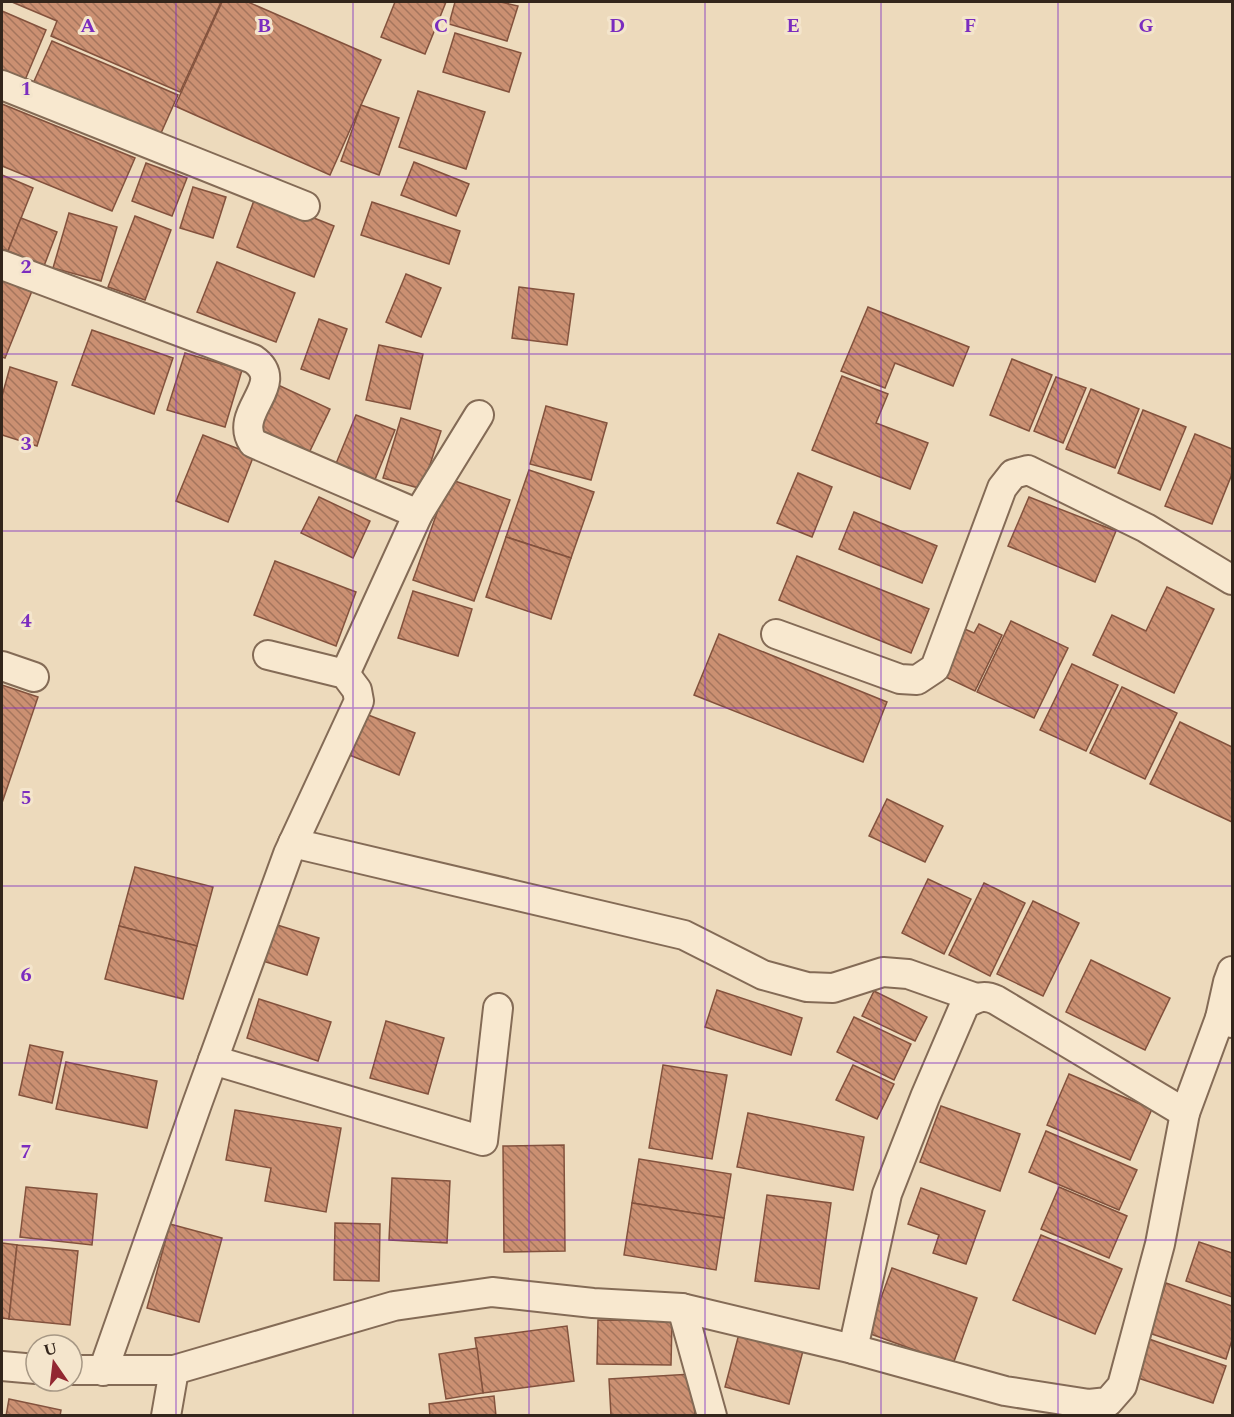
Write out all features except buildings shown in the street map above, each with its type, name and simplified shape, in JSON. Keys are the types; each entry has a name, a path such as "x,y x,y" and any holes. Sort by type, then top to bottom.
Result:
{"street":[{"path":"2,85 305,206"},
{"path":"2,265 254,359 262,365 266,384 248,419 247,434 253,443 418,514"},
{"path":"345,674 418,514 478,415"},
{"path":"776,634 900,679 918,680 935,668 1002,488 1013,474 1028,470 1146,528 1233,580"},
{"path":"103,1371 293,843 359,701 352,680 345,674 268,656"},
{"path":"2,666 34,677"},
{"path":"293,843 684,935 763,975 807,987 833,988 884,972 908,974 976,998"},
{"path":"84,1370 174,1370 394,1306 492,1292 682,1308 853,1349 1008,1403 1089,1404 1108,1402 1122,1386 1160,1244 1185,1113 1226,1020 1228,982 1233,971"},
{"path":"853,1349 887,1194 964,1004 986,996 996,1000 1185,1113"},
{"path":"213,1060 483,1141 498,1008"},
{"path":"682,1308 712,1416"},
{"path":"2,1366 24,1368"},
{"path":"166,1416 174,1370"}]}
